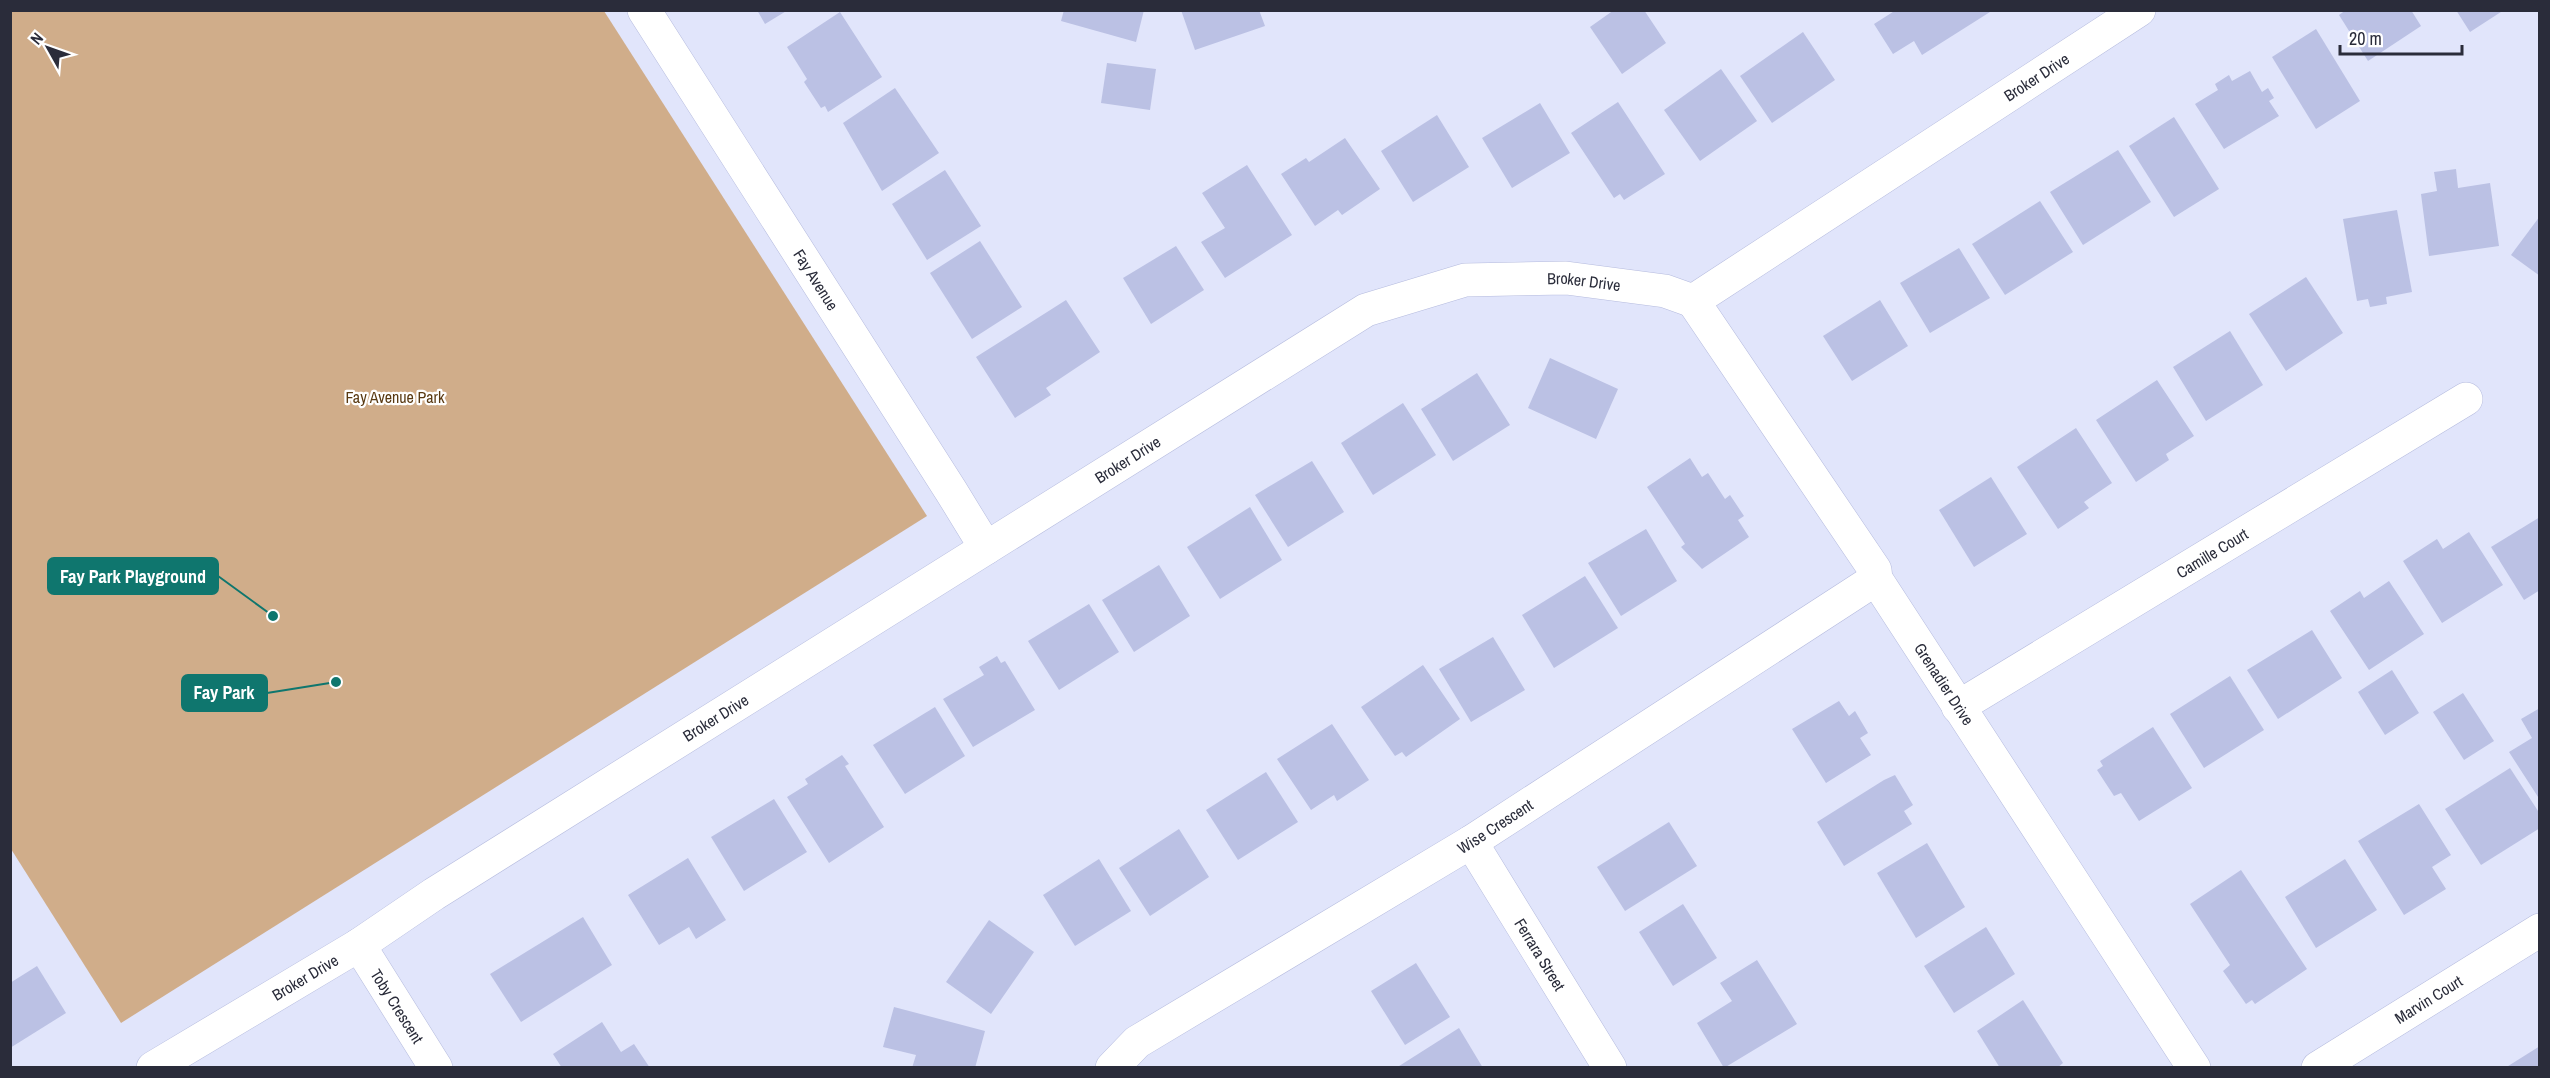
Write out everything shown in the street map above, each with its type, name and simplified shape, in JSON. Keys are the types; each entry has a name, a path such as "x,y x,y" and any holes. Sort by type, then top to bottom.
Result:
{"street":[{"name":"Fay Avenue","path":"644,10 986,548"},
{"name":"Broker Drive","path":"153,1068 358,945 444,888 1366,310 1465,280 1566,278 1665,291 1693,301 2127,14"},
{"name":"Grenadier Drive","path":"1693,301 1875,570 1876,579 2194,1068"},
{"name":"Camille Court","path":"1958,707 2466,399"},
{"name":"Wise Crescent","path":"1112,1068 1137,1042 1471,842 1876,579"},
{"name":"Ferrara Street","path":"1471,842 1610,1068"},
{"name":"Marvin Court","path":"2318,1068 2540,930"},
{"name":"Toby Crescent","path":"358,945 436,1068"}],"green space":[{"name":"Fay Avenue Park","path":"11,10 604,11 927,516 121,1023 11,849"}],"building":[{"path":"757,10 788,10 765,24"},
{"path":"1064,10 1144,10 1136,42 1061,21"},
{"path":"1181,10 1259,10 1265,26 1195,50"},
{"path":"1614,10 1644,10 1666,43 1622,74 1590,27"},
{"path":"1896,10 1988,10 1990,12 1922,55 1914,41 1893,54 1874,24"},
{"path":"2346,10 2411,10 2421,26 2368,61 2339,15"},
{"path":"2456,10 2504,10 2470,32"},
{"path":"840,12 882,77 828,112 825,106 821,108 804,82 807,79 787,47"},
{"path":"2316,29 2360,101 2316,129 2272,57"},
{"path":"1803,32 1835,80 1772,123 1740,76"},
{"path":"1107,63 1156,69 1150,110 1101,103"},
{"path":"1721,69 1757,121 1700,161 1664,110"},
{"path":"2250,71 2262,92 2268,88 2274,98 2269,101 2279,116 2224,149 2195,104 2218,90 2215,84 2229,75 2232,81"},
{"path":"895,88 939,153 882,191 843,123"},
{"path":"1618,102 1665,174 1624,200 1620,194 1614,198 1571,133"},
{"path":"1540,103 1570,153 1512,188 1482,138"},
{"path":"1437,115 1469,167 1413,202 1381,151"},
{"path":"2174,117 2219,189 2174,217 2129,146"},
{"path":"1345,138 1380,189 1342,215 1338,210 1315,226 1281,174 1306,158 1309,162"},
{"path":"2118,150 2151,202 2083,245 2050,192"},
{"path":"1247,165 1292,235 1225,278 1201,242 1225,228 1202,193"},
{"path":"2456,169 2458,188 2490,183 2499,246 2429,256 2421,194 2437,191 2434,172"},
{"path":"945,170 981,226 927,260 892,204"},
{"path":"2040,201 2073,252 2005,295 1972,244"},
{"path":"2397,210 2412,292 2386,297 2387,304 2370,307 2368,299 2357,301 2343,219"},
{"path":"2540,216 2540,276 2511,255"},
{"path":"980,241 1022,307 972,339 930,273"},
{"path":"1176,246 1204,290 1151,324 1123,278"},
{"path":"1959,248 1990,298 1930,333 1900,283"},
{"path":"2306,277 2343,333 2286,371 2249,314"},
{"path":"1066,300 1100,352 1046,388 1051,395 1015,418 976,357"},
{"path":"1880,300 1908,346 1852,381 1823,336"},
{"path":"2230,331 2263,385 2206,421 2173,367"},
{"path":"1550,358 1618,389 1596,439 1528,408"},
{"path":"1477,373 1510,425 1453,461 1421,409"},
{"path":"2157,380 2194,436 2166,454 2169,460 2136,482 2096,420"},
{"path":"1403,403 1436,455 1373,495 1341,443"},
{"path":"2076,428 2112,483 2084,502 2089,508 2058,529 2017,467"},
{"path":"1690,458 1702,477 1708,473 1725,499 1730,495 1744,516 1738,520 1749,537 1702,569 1681,547 1685,544 1647,487"},
{"path":"1312,461 1344,512 1288,547 1255,495"},
{"path":"1991,477 2027,534 1974,567 1939,510"},
{"path":"1250,507 1282,560 1220,599 1187,547"},
{"path":"2540,517 2540,590 2524,600 2491,547"},
{"path":"1646,529 1677,581 1621,616 1588,563"},
{"path":"2469,532 2503,585 2442,623 2403,561 2437,539 2443,549"},
{"path":"1159,565 1190,616 1134,652 1102,600"},
{"path":"1585,576 1618,628 1554,668 1522,615"},
{"path":"2389,581 2424,634 2369,670 2330,611 2360,591 2364,598"},
{"path":"1089,604 1119,652 1059,690 1028,641"},
{"path":"2312,630 2342,678 2278,719 2247,670"},
{"path":"1493,637 1525,690 1471,722 1439,669"},
{"path":"997,656 1001,663 1005,661 1035,710 973,747 943,699 984,675 979,667"},
{"path":"1423,665 1460,719 1406,757 1402,752 1395,756 1361,707"},
{"path":"2392,670 2419,713 2385,735 2358,692"},
{"path":"2230,676 2264,730 2204,768 2170,714"},
{"path":"2463,693 2494,741 2464,760 2433,712"},
{"path":"1839,701 1849,716 1855,711 1868,733 1860,738 1871,755 1826,783 1792,729"},
{"path":"935,707 965,756 905,794 873,745"},
{"path":"2540,708 2540,800 2509,752 2532,738 2521,719"},
{"path":"1332,724 1369,780 1337,801 1334,795 1311,810 1277,759"},
{"path":"2153,727 2192,788 2139,821 2121,793 2114,796 2097,770 2103,766 2100,761"},
{"path":"842,755 849,764 845,766 884,827 829,863 787,797 808,784 805,779"},
{"path":"2510,768 2540,814 2540,828 2481,865 2445,809"},
{"path":"1266,772 1298,822 1238,860 1206,810"},
{"path":"1895,775 1913,805 1904,811 1912,824 1844,866 1817,822"},
{"path":"774,799 807,852 744,891 711,837"},
{"path":"2419,804 2451,855 2432,867 2446,889 2404,915 2358,841"},
{"path":"1669,822 1697,866 1625,911 1597,867"},
{"path":"1179,829 1209,877 1150,916 1119,868"},
{"path":"1927,843 1965,907 1916,938 1877,873"},
{"path":"688,858 726,920 696,939 689,927 659,945 628,895"},
{"path":"1099,859 1131,911 1075,946 1043,895"},
{"path":"2345,859 2377,910 2316,948 2285,897"},
{"path":"2241,870 2307,969 2255,1004 2252,1000 2246,1004 2223,971 2230,965 2190,904"},
{"path":"1683,904 1717,958 1673,986 1639,932"},
{"path":"583,917 612,965 521,1022 490,974"},
{"path":"989,920 1034,952 991,1014 946,982"},
{"path":"1986,927 2015,974 1954,1013 1924,966"},
{"path":"1757,960 1797,1024 1724,1068 1697,1023 1732,1001 1720,983"},
{"path":"1416,963 1450,1017 1405,1045 1371,991"},
{"path":"37,966 66,1013 10,1048 10,983"},
{"path":"2023,1000 2063,1063 2057,1068 2000,1068 1977,1031"},
{"path":"894,1007 985,1031 975,1068 912,1068 916,1055 883,1047"},
{"path":"602,1022 621,1052 634,1044 650,1068 562,1068 553,1054"},
{"path":"1459,1028 1483,1068 1396,1068"},
{"path":"2540,1046 2540,1068 2505,1068"}],"place":[{"name":"Fay Park Playground","path":"273,616"},
{"name":"Fay Park","path":"336,682"}]}
